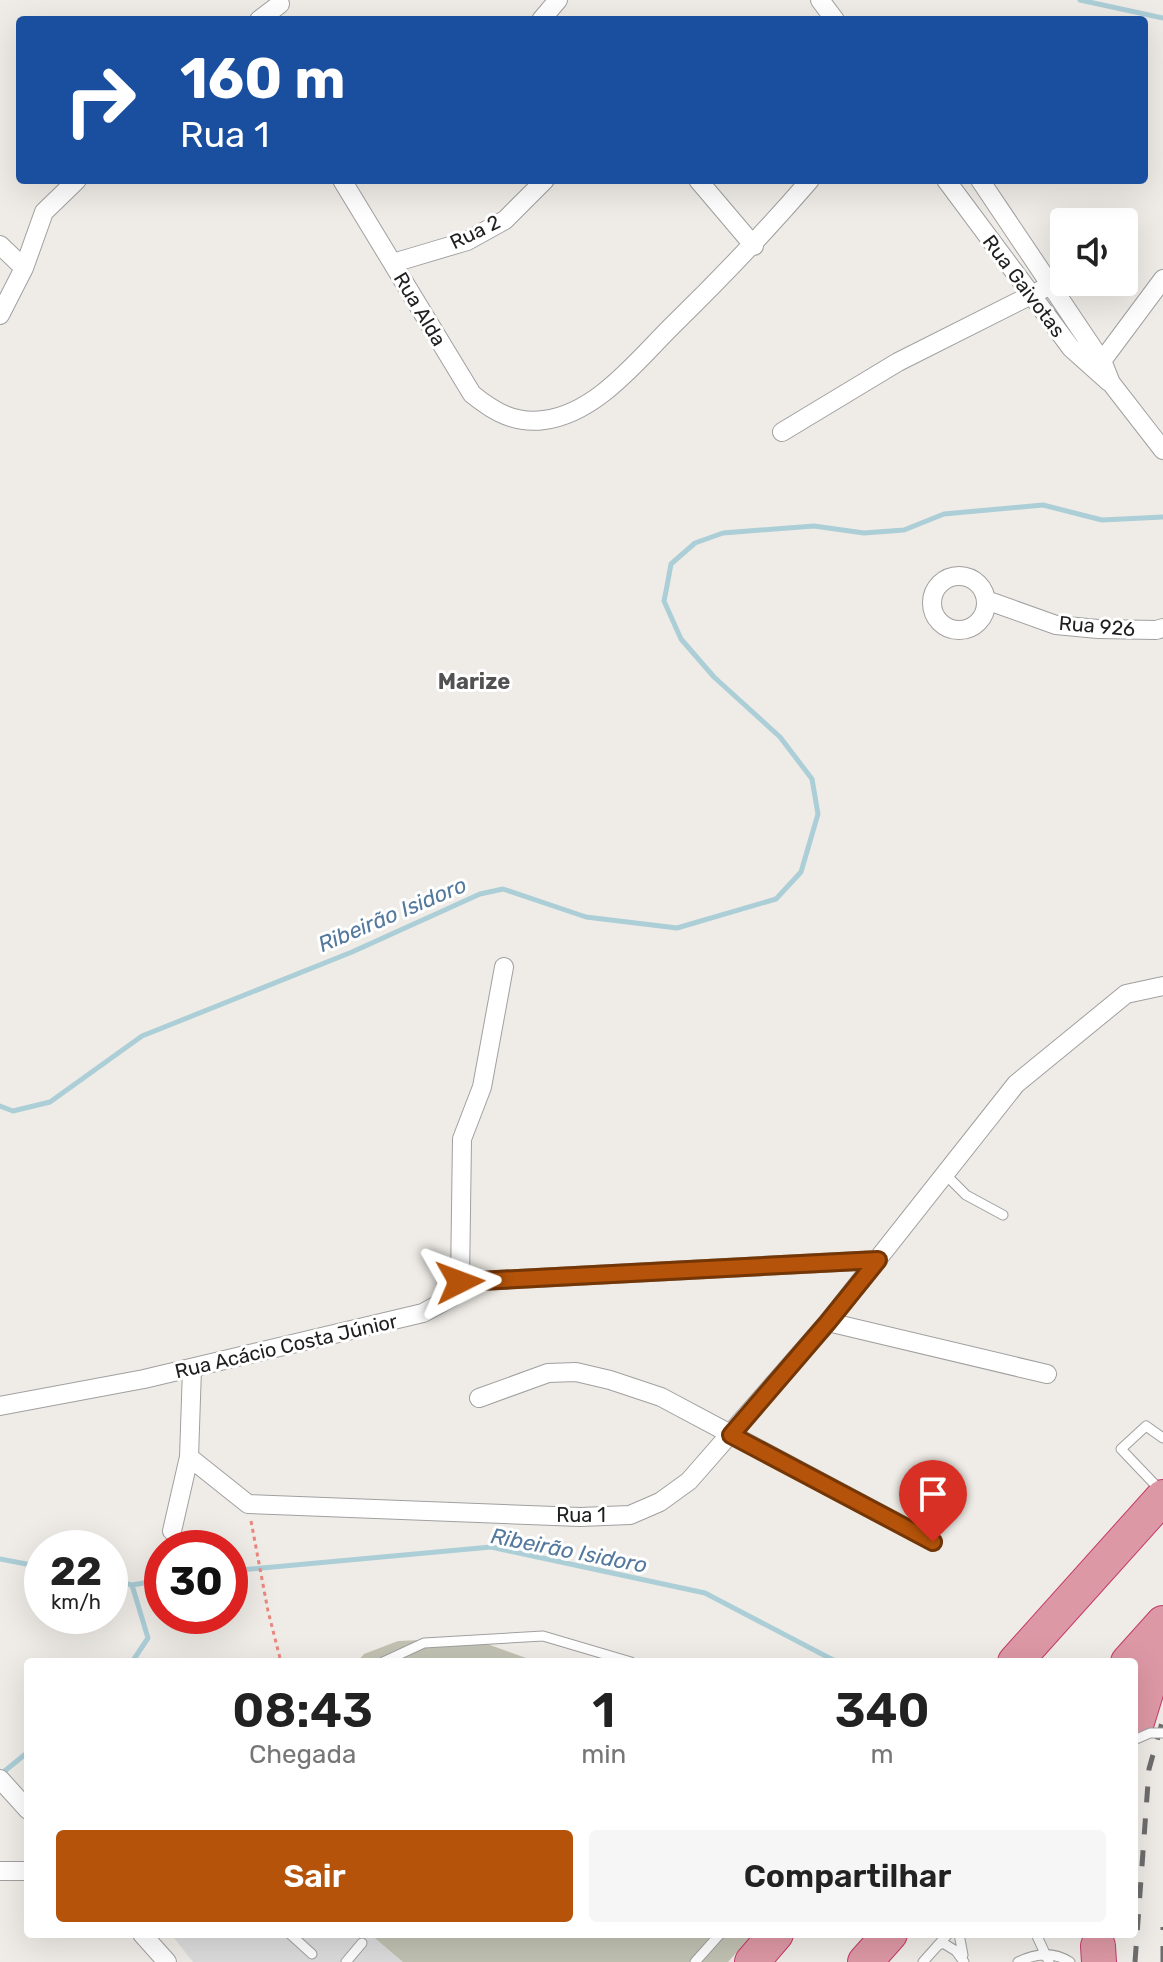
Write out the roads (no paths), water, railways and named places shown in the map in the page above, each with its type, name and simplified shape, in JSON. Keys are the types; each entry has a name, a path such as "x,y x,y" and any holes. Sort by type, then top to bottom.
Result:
{"highway":[{"path":"1019,1658 1163,1495"},
{"path":"1145,1732 1143,1659 1163,1623"},
{"path":"752,1962 773,1938"},
{"path":"865,1962 886,1938"}],"street":[{"path":"544,16 558,0"},
{"path":"264,16 280,4"},
{"path":"0,315 24,268 44,212 73,184"},
{"name":"Rua Alda","path":"350,184 393,263 472,394 494,412 516,419 545,420 567,413 608,389 754,246"},
{"name":"Rua 2","path":"393,263 467,241 505,220 541,184"},
{"path":"701,184 754,246 807,184"},
{"name":"Rua Gaivotas","path":"949,184 1071,348 1098,367"},
{"name":"Rua Gaivotas","path":"983,184 1050,284"},
{"path":"0,245 24,268"},
{"path":"1098,367 1163,279"},
{"path":"782,432 898,362 1050,285"},
{"name":"Rua Gaivotas","path":"1057,296 1098,367 1161,447"},
{"name":"Rua 926","path":"986,600 1056,625 1098,629 1163,628"},
{"path":"504,967 482,1087 462,1139 460,1282 878,1260 1016,1084 1126,994 1163,986"},
{"name":"Rua 1","path":"189,1457 248,1504 580,1517 630,1515 660,1502 689,1481 878,1260"},
{"name":"Rua Acácio Costa Júnior","path":"0,1406 192,1369 423,1313 452,1297 460,1282"},
{"path":"828,1322 1047,1374"},
{"path":"172,1530 189,1457 192,1369"},
{"path":"479,1398 548,1373 576,1372 610,1380 661,1397 933,1542"},
{"path":"0,1779 24,1805"},
{"path":"0,1871 24,1871"},
{"path":"146,1938 167,1962"}],"lane":[{"path":"945,1174 966,1195 1003,1215"},
{"path":"1163,1438 1146,1426 1121,1449 1163,1495"},
{"path":"392,1658 424,1643 543,1636 617,1658"},
{"path":"294,1938 312,1954"},
{"path":"695,1962 716,1938"},
{"path":"923,1962 944,1938"},
{"path":"959,1938 965,1962"},
{"path":"1038,1938 1048,1958"},
{"path":"346,1962 362,1943"},
{"path":"937,1946 943,1943 956,1951 965,1962"},
{"path":"1018,1962 1060,1956 1089,1957"}],"waterway":[{"name":"Ribeirão Isidoro","path":"1080,0 1163,18"},
{"name":"Ribeirão Isidoro","path":"0,1106 13,1111 50,1102 142,1036 352,952 480,894 503,889 586,917 677,928 776,899 801,872 818,814 812,779 780,737 714,677 681,639 664,601 671,564 695,543 723,533 814,526 864,533 904,530 944,514 1043,505 1102,520 1163,517"},
{"name":"Ribeirão Isidoro","path":"248,1569 491,1547 705,1593 829,1658"},
{"name":"Ribeirão Isidoro","path":"0,1559 24,1564"},
{"name":"Ribeirão Isidoro","path":"128,1584 144,1583"},
{"path":"132,1585 148,1638 135,1658"},
{"path":"1,1774 24,1755"}],"railway":[{"path":"1138,1921 1149,1769 1163,1719"},
{"path":"1163,1927 1163,1962"},
{"path":"1135,1962 1137,1938"}],"district":[{"name":"Marize","path":"474,681"}]}
